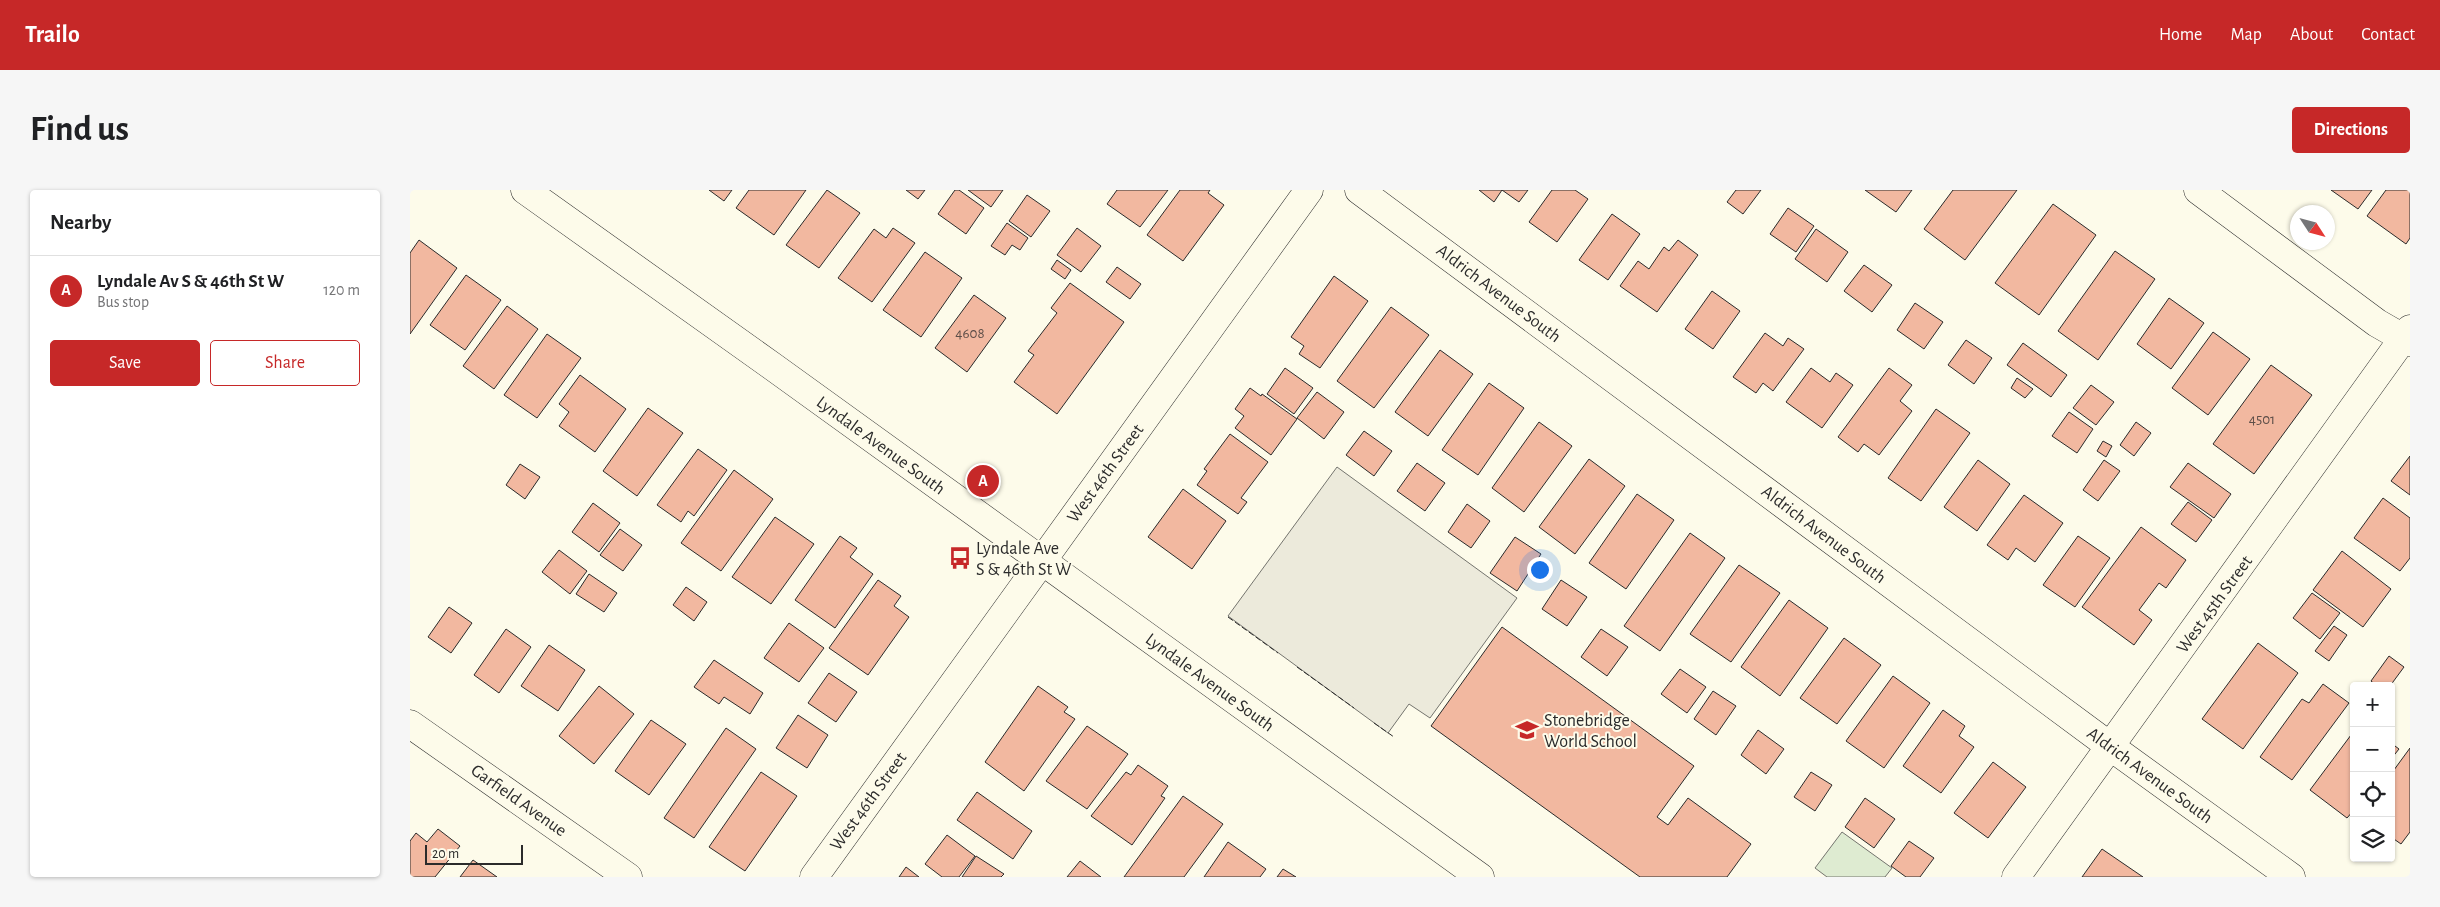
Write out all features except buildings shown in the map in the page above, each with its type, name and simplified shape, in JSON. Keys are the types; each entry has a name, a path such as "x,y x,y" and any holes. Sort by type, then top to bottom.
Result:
{"street":[{"name":"Lyndale Avenue South","path":"525,190 1480,877"},
{"name":"West 46th Street","path":"814,877 1309,190"},
{"name":"Aldrich Avenue South","path":"1359,190 2110,747 2291,877"},
{"path":"2198,190 2377,323 2408,337"},
{"name":"West 45th Street","path":"2016,877 2408,337"},
{"name":"Garfield Avenue","path":"410,724 628,877"}],"green space":[{"path":"1842,832 1892,868 1885,877 1827,877 1815,868"}],"shaded area":[{"path":"1337,467 1517,598 1430,718 1409,704 1388,733 1228,616"}],"fence":[{"path":"1228,617 1278,653"},
{"path":"1297,667 1354,708"},
{"path":"1374,723 1394,737"}],"place":[{"name":"Lyndale Av S & 46th St W","path":"983,481"},
{"name":"Lyndale Ave S & 46th St W","path":"960,558"},
{"name":"Stonebridge World School","path":"1527,730"}]}
